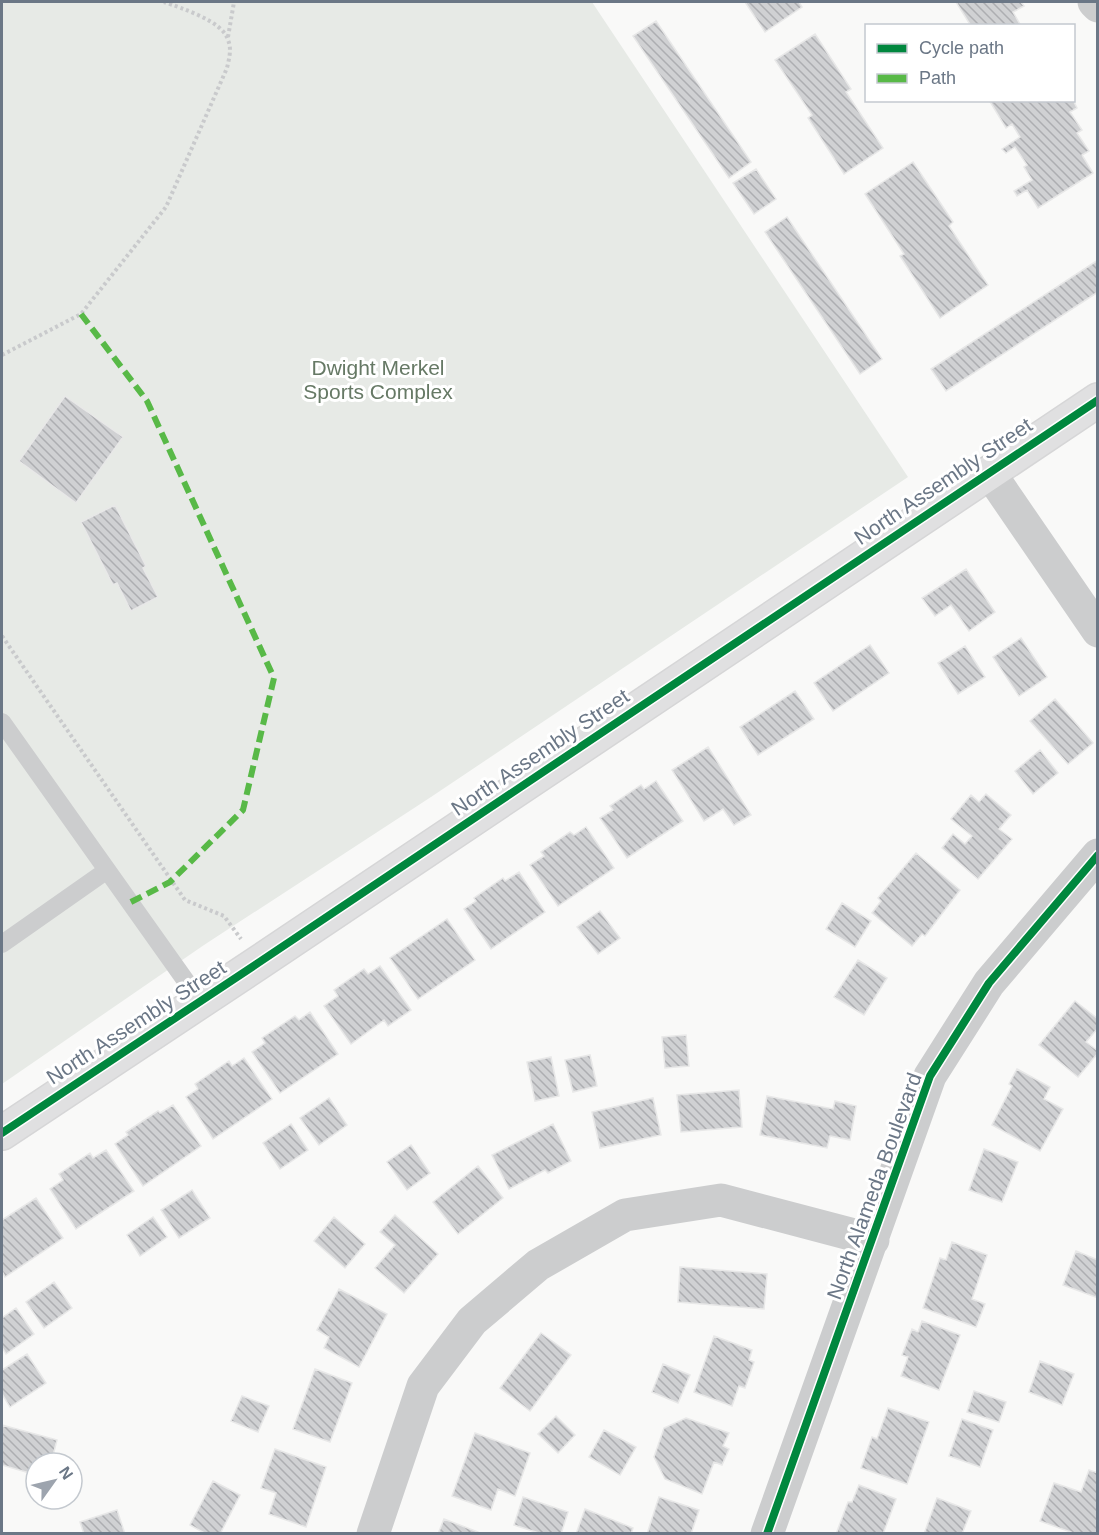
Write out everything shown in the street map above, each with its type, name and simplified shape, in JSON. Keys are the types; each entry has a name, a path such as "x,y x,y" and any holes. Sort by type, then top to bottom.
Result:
{"main road":[{"name":"North Assembly Street","path":"2,1133 1098,400"}],"street":[{"path":"1094,2 1098,6"},
{"path":"989,472 1098,631"},
{"name":"North Alameda Boulevard","path":"767,1533 930,1076 989,983 1098,855"},
{"path":"373,1533 423,1386 472,1321 538,1265 625,1215 721,1200 873,1240"}],"lane":[{"path":"2,722 200,1001"},
{"path":"2,944 106,871"}],"path":[{"path":"164,2 213,23 228,37"},
{"path":"2,355 81,314 166,207 227,68 230,50 228,37 234,2"},
{"path":"2,636 177,891 185,900 224,916 258,963"}],"green space":[{"name":"Dwight Merkel Sports Complex","path":"2,2 592,2 908,477 431,797 204,945 2,1084"}],"building":[{"path":"745,2 799,2 802,7 765,32"},
{"path":"956,2 1021,2 1024,6 1013,12 1020,24 970,24"},
{"path":"656,21 751,162 729,178 633,36"},
{"path":"815,34 851,89 846,92 883,148 844,174 808,118 812,115 775,60"},
{"path":"990,102 1074,102 1077,108 1070,112 1082,130 1077,133 1089,151 1082,155 1093,173 1038,208 1027,190 1017,196 1014,191 1032,180 1024,167 1027,165 1015,147 1006,153 1002,149 1020,137 1012,124 1006,128"},
{"path":"913,162 953,222 949,226 988,285 940,318 900,256 904,254 865,194"},
{"path":"756,169 776,199 754,214 733,183"},
{"path":"787,217 882,359 860,374 765,232"},
{"path":"1098,260 1098,292 946,391 931,369"},
{"path":"65,396 123,437 76,503 19,461"},
{"path":"115,505 146,566 143,568 158,597 131,611 117,583 113,585 81,522"},
{"path":"966,569 995,612 969,631 951,605 935,616 922,598"},
{"path":"1021,638 1047,677 1019,696 993,657"},
{"path":"870,645 889,673 833,711 814,683"},
{"path":"965,646 985,677 958,694 938,663"},
{"path":"795,691 814,719 758,755 740,727"},
{"path":"1055,699 1093,743 1068,764 1030,721"},
{"path":"708,747 751,815 734,825 723,809 704,821 672,770"},
{"path":"1040,750 1058,773 1033,794 1015,771"},
{"path":"656,781 683,821 627,858 600,818 613,810 610,806 641,785 644,789"},
{"path":"986,794 1011,815 999,829 1012,839 978,879 942,848 953,834 965,844 972,836 951,819 971,795 979,802"},
{"path":"586,827 614,868 558,906 530,865 544,856 541,852 570,832 574,835"},
{"path":"916,853 960,890 925,936 922,934 912,946 872,913 881,901 878,898"},
{"path":"519,872 545,912 491,949 464,909 476,901 474,898 503,878 505,881"},
{"path":"842,903 871,921 855,947 826,929"},
{"path":"600,911 620,938 598,954 577,927"},
{"path":"447,919 475,960 418,999 390,958"},
{"path":"858,960 887,978 864,1015 834,997"},
{"path":"380,966 411,1010 388,1026 384,1020 351,1044 324,1006 338,996 334,990 364,969 368,974"},
{"path":"1075,1001 1098,1019 1098,1028 1086,1042 1098,1053 1078,1077 1039,1045"},
{"path":"310,1012 338,1054 280,1093 252,1052 265,1043 262,1038 295,1016 299,1020"},
{"path":"686,1035 689,1066 665,1068 662,1037"},
{"path":"590,1055 597,1086 573,1092 565,1060"},
{"path":"551,1057 559,1096 535,1101 527,1062"},
{"path":"244,1058 272,1099 213,1139 186,1097 198,1089 195,1084 229,1061 232,1066"},
{"path":"1017,1069 1050,1087 1044,1099 1063,1109 1040,1151 992,1125 1012,1086 1009,1084"},
{"path":"739,1090 742,1127 681,1132 677,1095"},
{"path":"767,1096 833,1109 835,1101 856,1106 850,1140 830,1136 827,1148 760,1135"},
{"path":"329,1098 347,1125 319,1145 300,1118"},
{"path":"653,1098 661,1135 600,1148 592,1112"},
{"path":"173,1105 201,1146 143,1186 115,1144 128,1135 126,1132 158,1111 160,1113"},
{"path":"291,1124 308,1150 280,1169 263,1143"},
{"path":"553,1124 571,1161 548,1173 545,1170 509,1189 492,1155"},
{"path":"411,1145 430,1173 407,1190 387,1162"},
{"path":"984,1149 1018,1162 1002,1202 969,1190"},
{"path":"106,1150 134,1191 76,1229 50,1189 63,1180 59,1174 90,1153 93,1158"},
{"path":"478,1166 503,1198 458,1234 433,1202"},
{"path":"192,1190 210,1218 179,1238 161,1210"},
{"path":"36,1198 63,1238 5,1277 2,1271 2,1220"},
{"path":"395,1215 438,1254 404,1293 375,1268 395,1245 380,1232"},
{"path":"153,1217 167,1237 140,1256 127,1235"},
{"path":"334,1217 365,1244 345,1268 314,1241"},
{"path":"952,1242 987,1255 972,1299 985,1304 976,1327 923,1308 940,1258 946,1260"},
{"path":"1076,1251 1098,1260 1098,1298 1063,1285"},
{"path":"680,1267 767,1274 764,1309 678,1302"},
{"path":"54,1282 72,1308 44,1328 26,1302"},
{"path":"339,1289 387,1314 359,1367 324,1348 329,1337 317,1330"},
{"path":"16,1308 34,1334 6,1354 2,1347 2,1318"},
{"path":"922,1321 960,1335 939,1390 901,1376 908,1357 902,1355 912,1329 918,1332"},
{"path":"541,1333 571,1355 530,1411 500,1388"},
{"path":"714,1336 752,1350 749,1360 754,1362 745,1388 739,1386 732,1406 694,1392"},
{"path":"27,1354 46,1383 10,1407 2,1394 2,1370"},
{"path":"1040,1361 1074,1374 1062,1405 1029,1392"},
{"path":"663,1364 690,1375 678,1403 652,1392"},
{"path":"315,1369 352,1383 330,1442 293,1429"},
{"path":"974,1391 1006,1402 999,1422 967,1412"},
{"path":"242,1396 269,1406 258,1432 231,1421"},
{"path":"888,1408 929,1422 907,1484 861,1468 872,1437 877,1439"},
{"path":"556,1416 575,1435 558,1453 538,1434"},
{"path":"686,1418 729,1433 723,1446 729,1449 722,1465 714,1462 702,1494 665,1479 654,1457 664,1428"},
{"path":"962,1419 993,1430 980,1467 949,1456"},
{"path":"2,1425 57,1440 54,1451 24,1451 24,1471 2,1465"},
{"path":"604,1430 636,1447 620,1475 589,1457"},
{"path":"475,1433 530,1453 515,1496 498,1489 491,1510 452,1496"},
{"path":"275,1449 326,1467 306,1527 269,1514 276,1493 261,1488"},
{"path":"1089,1470 1098,1473 1098,1534 1076,1534 1040,1521 1054,1483 1081,1492"},
{"path":"213,1481 240,1495 220,1534 206,1534 190,1525"},
{"path":"859,1485 896,1499 883,1534 836,1534 848,1502 852,1502"},
{"path":"523,1497 568,1512 561,1534 542,1534 514,1525"},
{"path":"659,1497 699,1510 691,1534 647,1534"},
{"path":"937,1498 971,1511 962,1534 924,1534"},
{"path":"585,1509 633,1528 631,1534 576,1534"},
{"path":"117,1510 125,1534 84,1534 80,1522"},
{"path":"444,1519 478,1532 478,1534 438,1534"}],"marked path":[{"path":"81,314 147,401 274,678 243,810 170,882 129,903"}],"cycle path":[{"path":"2,1133 1098,400"},
{"path":"767,1534 930,1076 989,983 1098,855"}]}
